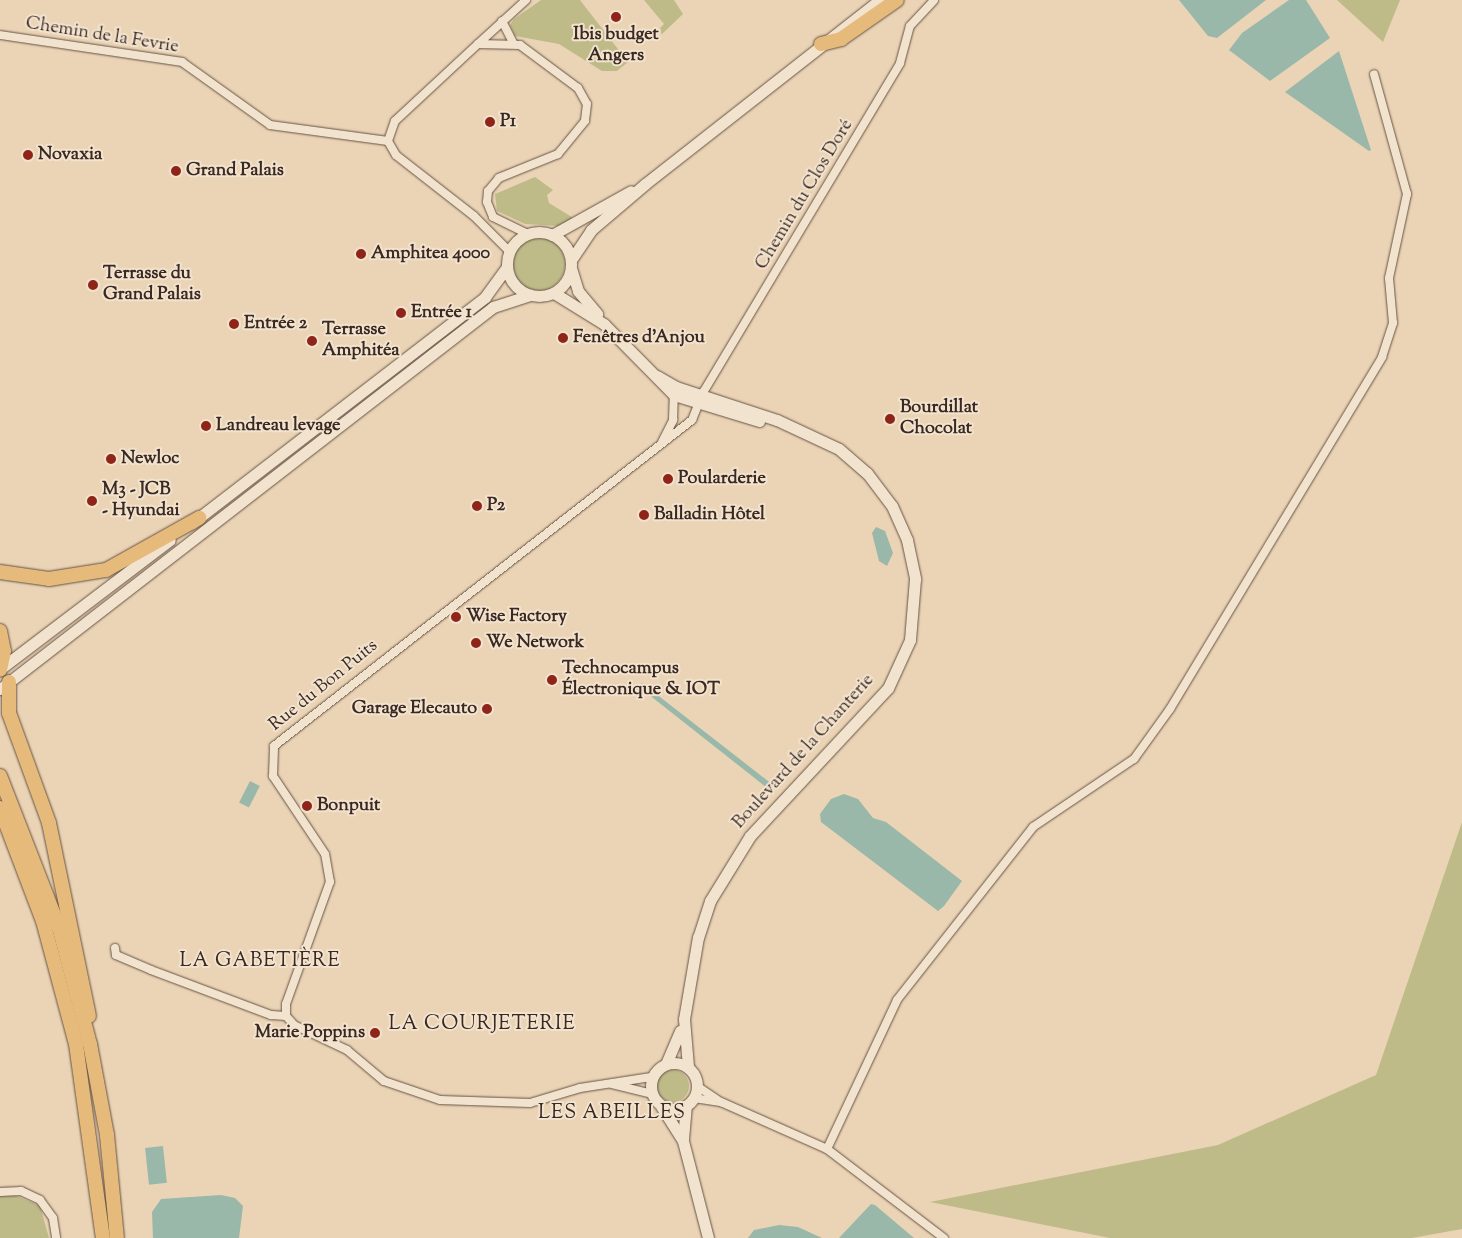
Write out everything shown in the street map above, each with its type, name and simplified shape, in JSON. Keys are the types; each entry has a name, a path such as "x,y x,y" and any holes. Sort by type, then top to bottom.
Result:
{"highway":[{"path":"821,44 841,39 897,0"},
{"path":"0,572 49,580 106,570 199,518"},
{"path":"0,630 0,670"},
{"path":"5,685 9,713 61,868 89,1002 90,1044"},
{"path":"0,776 59,927 90,1044 107,1135 117,1238"},
{"path":"0,808 43,921 76,1044 103,1238"}],"main road":[{"path":"5,685 493,307 530,296 554,293 566,282 571,264 591,230 645,184 821,44 880,0"},
{"path":"0,670 485,297 506,268 509,251 528,234 552,235 645,184"},
{"path":"552,235 564,245 578,291 604,324"},
{"path":"506,268 515,287 530,296"},
{"path":"554,293 604,324"},
{"name":"Boulevard de la Chanterie","path":"604,324 674,395 701,401 802,431 839,449 867,473 892,506 912,559 914,618 910,640 888,688 762,822 719,883 698,937 684,1019 666,1064"},
{"name":"Boulevard de la Chanterie","path":"657,376 701,401"},
{"name":"Boulevard de la Chanterie","path":"684,1019 688,1067"},
{"path":"683,1141 690,1102 697,1086 688,1067 666,1064 651,1077 652,1094 662,1106 683,1141 708,1238"},
{"path":"662,1106 690,1102"}],"street":[{"path":"509,251 474,216 396,155 388,141 395,120 526,0"},
{"name":"Chemin du Clos Doré","path":"701,401 900,63 910,26 934,0"},
{"path":"502,21 513,43 578,88 587,104 585,121 558,154 499,178 488,191 487,202 493,217 528,234"},
{"name":"Chemin de la Fevrie","path":"0,36 182,62 270,125 388,141"},
{"path":"478,44 513,43"},
{"path":"827,1149 897,1000 1033,827 1134,759 1170,709 1382,357 1392,323 1389,278 1407,194 1374,74"},
{"path":"661,443 673,420 674,395"},
{"name":"Rue du Bon Puits","path":"286,1016 286,1004 330,882 325,854 276,782 270,761 274,746 661,443 684,428 701,401"},
{"path":"115,948 116,955 151,970 271,1015 286,1016 294,1025 347,1050 384,1081 419,1096 530,1103 610,1084 651,1077"},
{"path":"610,1084 652,1094"},
{"path":"697,1086 722,1102 827,1149 944,1238"},
{"path":"690,1102 722,1102"},
{"path":"0,1192 21,1191 40,1200 53,1218 56,1238"}],"shaded area":[{"path":"541,0 580,0 628,62 617,71 602,71 559,44 515,36 510,25 514,19"},
{"path":"644,0 674,0 683,14 662,34 658,30 664,24"},
{"path":"1179,0 1266,0 1217,38 1208,36"},
{"path":"1289,0 1306,0 1330,38 1270,81 1229,50 1242,33"},
{"path":"1337,0 1400,0 1383,42"},
{"path":"1339,51 1371,150 1369,151 1285,92"},
{"path":"535,177 553,190 547,195 549,203 575,219 558,226 525,224 497,211 495,194"},
{"path":"538,237 548,239 557,245 563,254 565,264 563,274 557,283 548,289 538,291 528,289 519,283 513,274 511,264 513,254 519,245 528,239"},
{"path":"876,527 885,531 893,553 887,566 879,561 872,533"},
{"path":"642,683 768,781 774,788 771,791 648,694 634,689"},
{"path":"250,781 260,786 249,807 239,802"},
{"path":"844,794 858,799 873,818 886,822 962,881 944,906 938,911 821,822 820,814 831,799"},
{"path":"1462,822 1462,1229 1412,1238 1110,1238 930,1202 1218,1145 1376,1075"},
{"path":"673,1070 684,1075 689,1086 684,1097 673,1102 662,1097 657,1086 662,1075"},
{"path":"163,1146 167,1183 149,1185 145,1148"},
{"path":"10,1193 40,1206 49,1238 0,1238 0,1195"},
{"path":"221,1195 235,1198 243,1206 239,1238 153,1238 152,1212 161,1199"},
{"path":"871,1204 875,1205 914,1238 839,1238"},
{"path":"779,1225 798,1227 822,1238 748,1238 754,1230"}],"place":[{"name":"Ibis budget Angers","path":"616,17"},
{"name":"P1","path":"490,122"},
{"name":"Novaxia","path":"28,155"},
{"name":"Grand Palais","path":"176,171"},
{"name":"Amphitea 4000","path":"361,254"},
{"name":"Terrasse du Grand Palais","path":"93,285"},
{"name":"Entrée 1","path":"401,313"},
{"name":"Entrée 2","path":"234,324"},
{"name":"Fenêtres d’Anjou","path":"563,338"},
{"name":"Terrasse Amphitéa","path":"312,341"},
{"name":"Bourdillat Chocolat","path":"890,419"},
{"name":"Landreau levage","path":"206,426"},
{"name":"Newloc","path":"111,459"},
{"name":"Poularderie","path":"668,479"},
{"name":"M3 - JCB - Hyundai","path":"92,501"},
{"name":"P2","path":"477,506"},
{"name":"Balladin Hôtel","path":"644,515"},
{"name":"Wise Factory","path":"456,617"},
{"name":"We Network","path":"476,643"},
{"name":"Technocampus Électronique & IOT","path":"552,680"},
{"name":"Garage Elecauto","path":"487,709"},
{"name":"Bonpuit","path":"307,806"},
{"name":"Marie Poppins","path":"375,1033"}],"district":[{"name":"LA GABETIÈRE","path":"260,961"},
{"name":"LA COURJETERIE","path":"482,1024"},
{"name":"LES ABEILLES","path":"612,1113"}]}
